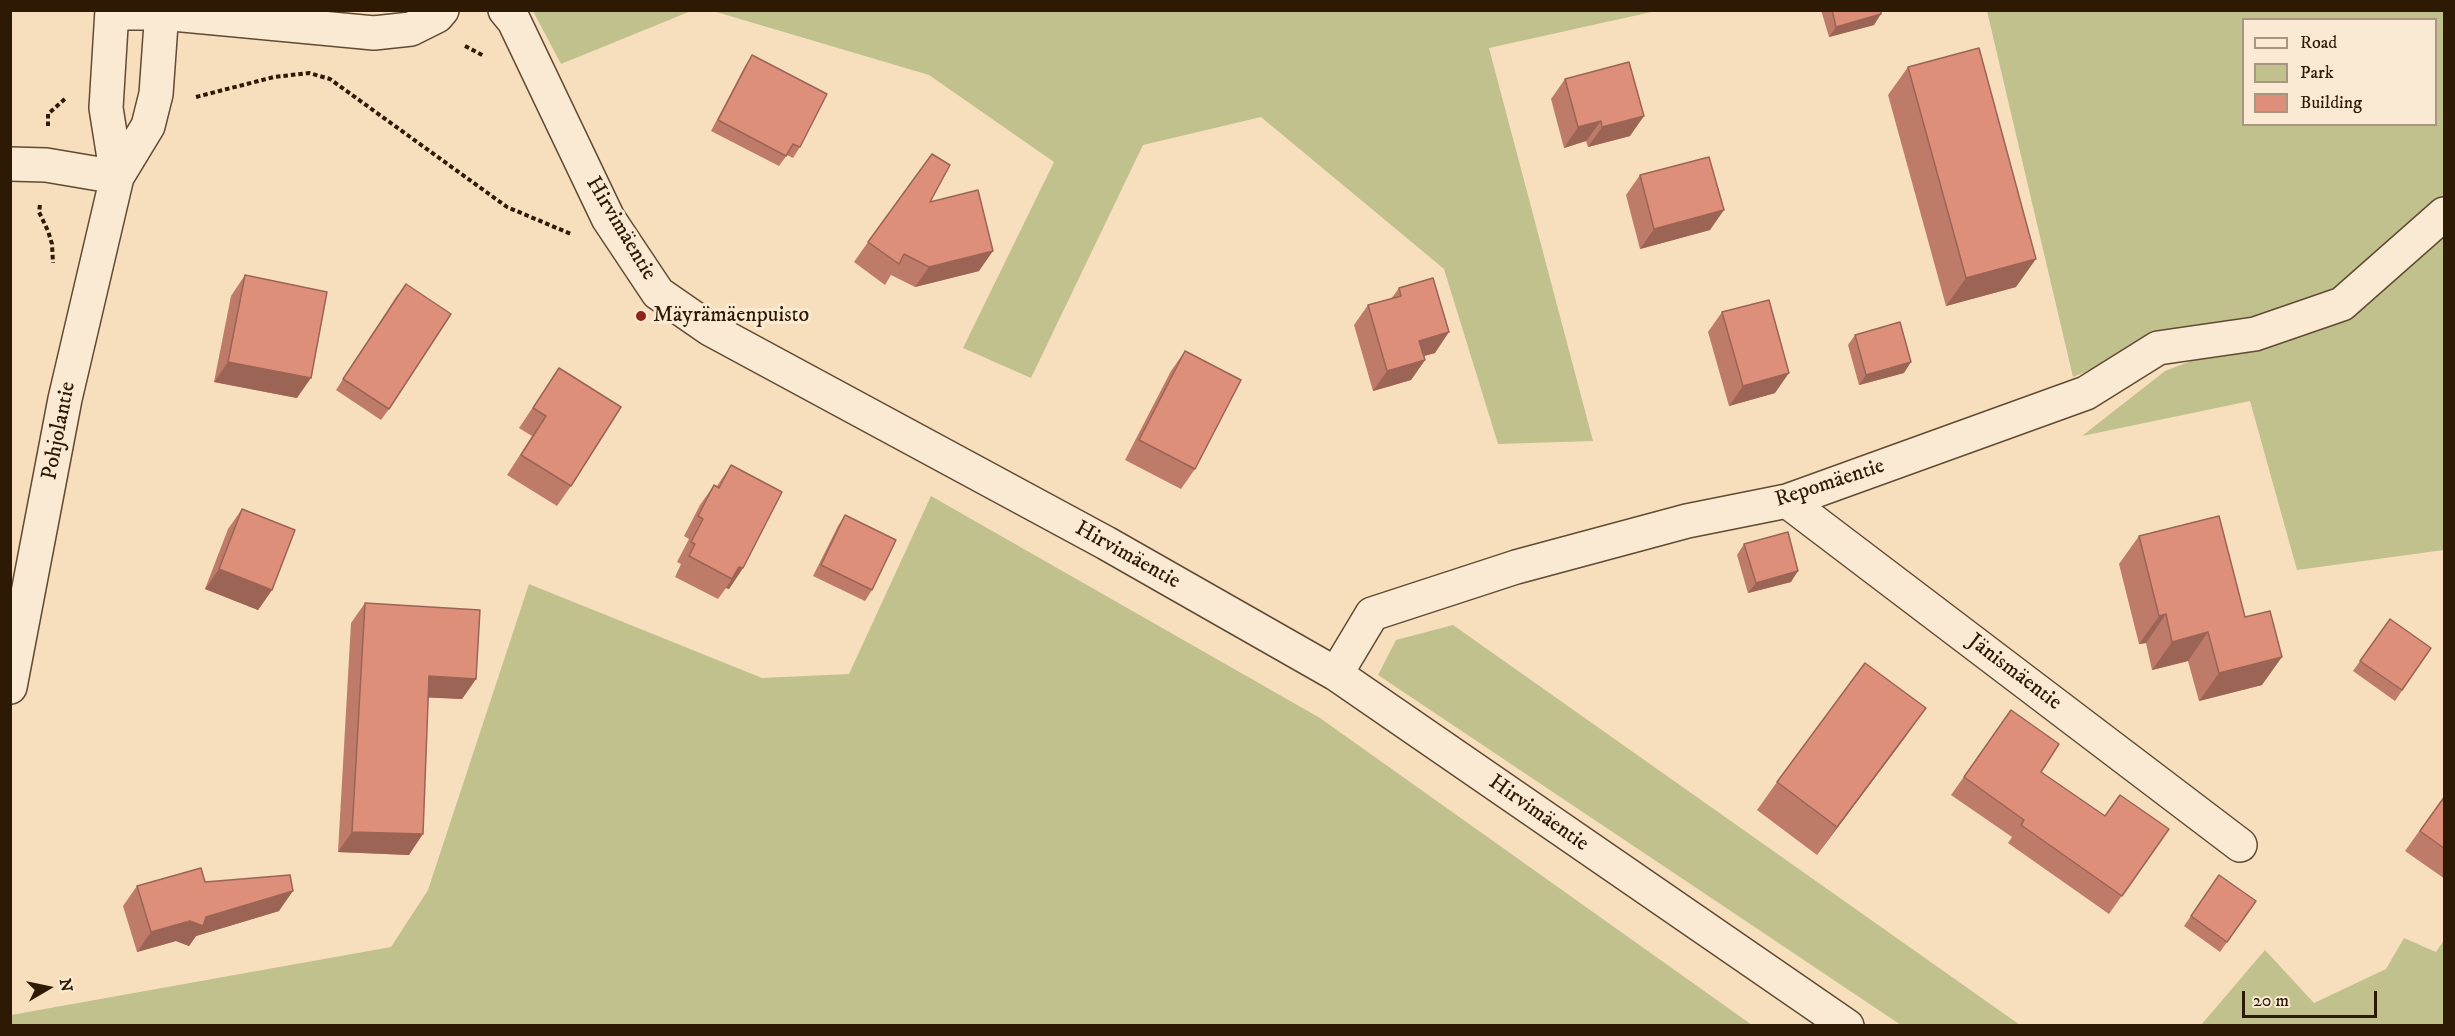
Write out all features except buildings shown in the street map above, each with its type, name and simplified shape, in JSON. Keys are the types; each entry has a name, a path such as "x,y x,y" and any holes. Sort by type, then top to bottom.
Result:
{"street":[{"path":"112,12 162,12 374,33 411,29 437,16 442,10"},
{"name":"Hirvimäentie","path":"505,10 514,21 608,218 658,293 710,329 1106,543 1336,674 1847,1026"},
{"name":"Pohjolantie","path":"112,12 106,108 117,177"},
{"name":"Pohjolantie","path":"10,687 65,399 117,177 148,126 156,94 162,12"},
{"path":"10,164 46,165 117,177"},
{"name":"Repomäentie","path":"1336,674 1372,614 1516,567 1687,521 1787,501 2086,393 2158,348 2255,334 2342,303 2445,214"},
{"name":"Jänismäentie","path":"1787,501 2240,845"}],"path":[{"path":"197,97 274,77 309,73 330,79 507,207 574,235"}],"green space":[{"path":"533,11 691,11 561,64"},
{"path":"713,11 1656,11 1489,48 1593,441 1498,444 1444,269 1261,117 1143,145 1031,378 963,348 1054,162 929,75"},
{"path":"1987,11 2444,11 2444,550 2297,570 2250,401 2082,436 2165,371 2256,336 2159,341 2073,377"},
{"path":"931,496 1320,718 1752,1025 11,1025 11,1015 391,947 428,890 529,584 762,678 849,674"},
{"path":"1453,625 2020,1025 1901,1025 1378,675 1396,640"},
{"path":"2404,938 2436,952 2444,940 2444,1025 2201,1025 2265,950 2314,1003 2386,969"}],"place":[{"name":"Mäyrämäenpuisto","path":"641,316"}]}
